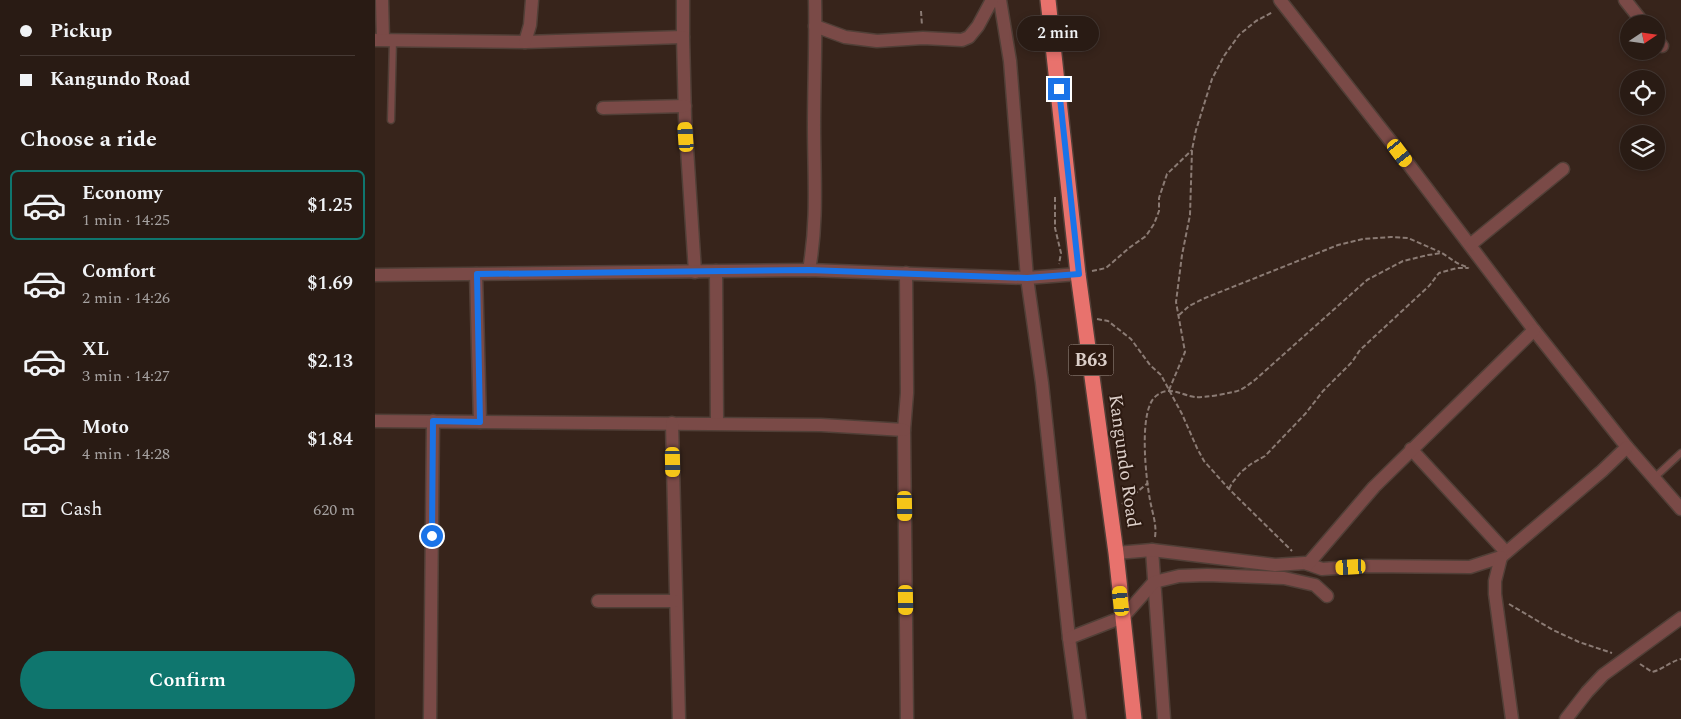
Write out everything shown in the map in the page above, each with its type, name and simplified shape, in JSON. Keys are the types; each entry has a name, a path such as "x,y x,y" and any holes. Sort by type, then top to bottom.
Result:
{"highway":[{"name":"Kangundo Road","path":"1048,0 1079,274 1116,553 1134,719"}],"street":[{"path":"382,0 384,40 525,42 683,36"},
{"path":"525,42 530,25 532,0"},
{"path":"683,0 685,106 695,272"},
{"path":"809,270 814,243 816,186 814,126 815,0"},
{"path":"815,26 845,37 877,41 923,38 962,40 969,37 978,26 992,0"},
{"path":"1000,0 1010,61 1027,278 1042,384 1069,638 1080,719"},
{"path":"1625,0 1637,15"},
{"path":"1287,2 1534,330 1627,447 1681,509"},
{"path":"603,108 685,106"},
{"path":"1470,245 1563,169"},
{"path":"375,275 809,270 1027,278 1079,274"},
{"path":"716,271 717,423"},
{"path":"906,273 907,393 904,430 907,719"},
{"path":"477,274 480,422"},
{"path":"1307,563 1373,487 1534,330"},
{"path":"375,421 717,423 821,425 904,430"},
{"path":"430,719 433,421"},
{"path":"672,423 679,719"},
{"path":"1116,553 1153,550 1275,565 1307,563 1314,567 1322,568 1365,566 1470,567 1504,554 1602,471 1627,447"},
{"path":"1411,449 1504,554"},
{"path":"1153,550 1164,719"},
{"path":"1504,554 1495,581 1495,594 1512,719"},
{"path":"1069,638 1123,617 1154,582 1179,576 1207,575 1284,578 1315,585 1327,596"},
{"path":"598,601 675,601"},
{"path":"1566,719 1603,675 1681,618"}],"lane":[{"path":"384,40 391,120"},
{"path":"1654,478 1681,453"}],"path":[{"path":"921,11 923,38"},
{"path":"1169,390 1185,352 1176,302 1182,255 1190,215 1192,150 1201,113 1212,79 1224,56 1239,35 1269,13"},
{"path":"1079,274 1105,268 1146,236 1155,224 1159,211 1159,198 1167,174 1192,150"},
{"path":"1179,315 1189,306 1221,291 1338,245 1363,239 1408,238 1442,253 1469,268 1457,268 1439,273 1429,286 1359,350 1352,362 1323,392 1306,414 1265,456 1241,472 1231,483 1229,489"},
{"path":"1153,550 1155,531 1145,462 1147,416 1151,400 1160,393 1169,390 1196,397 1239,390 1256,379 1367,280 1403,261 1442,253"},
{"path":"1085,318 1108,320 1131,339 1150,365 1161,375 1204,461 1229,489 1307,563"},
{"path":"1111,512 1148,483"},
{"path":"1495,594 1513,607 1553,630 1597,649 1629,657 1652,672 1661,670 1673,661 1681,659"}],"route":[{"path":"432,536 433,421 480,422 477,274 809,270 1027,278 1079,274 1059,89"}]}
